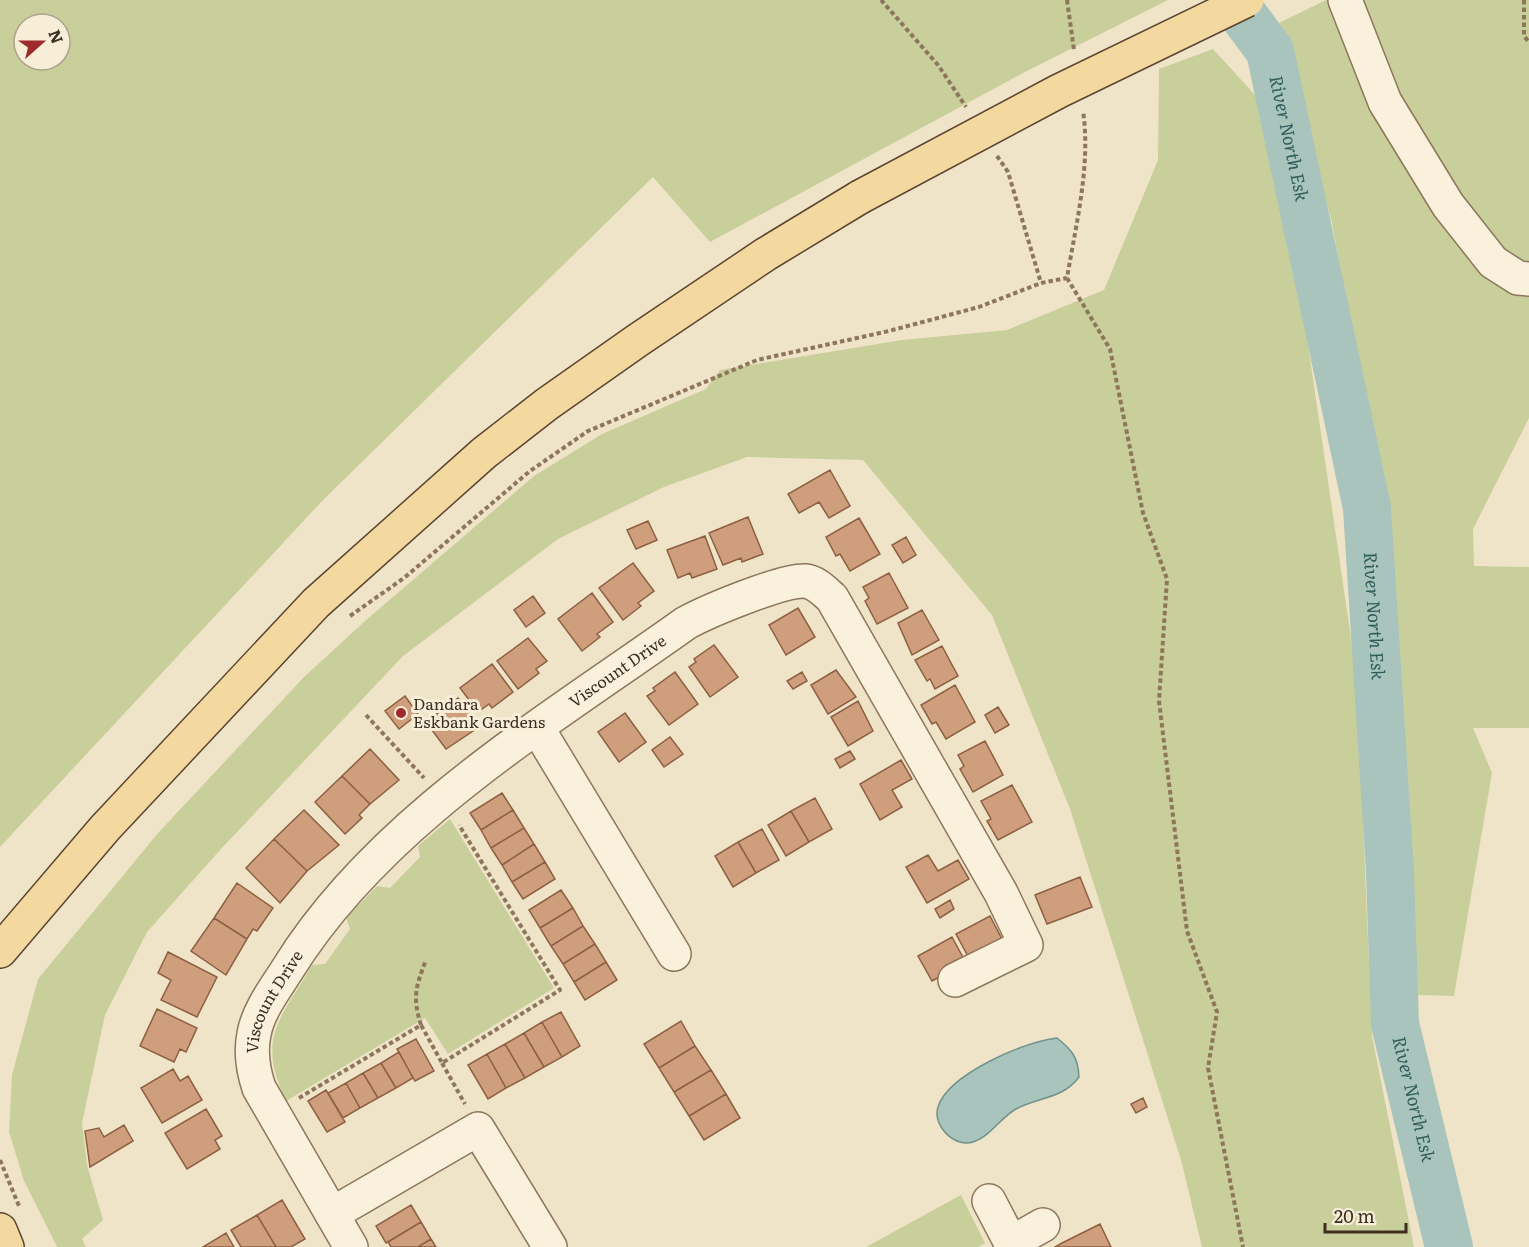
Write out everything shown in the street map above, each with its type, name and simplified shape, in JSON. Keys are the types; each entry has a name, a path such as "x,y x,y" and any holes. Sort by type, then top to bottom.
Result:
{"main road":[{"path":"0,951 105,828 316,603 484,453 547,404 766,254 860,197 1059,91 1247,0"},
{"path":"0,1230 7,1247"}],"street":[{"path":"1345,0 1384,102 1448,205 1493,262 1518,278 1529,279"},
{"name":"Viscount Drive","path":"351,1247 259,1088 251,1063 254,1033 267,1002 306,938 332,905 383,852 442,797 686,623 788,584 806,581 819,586 832,598 1001,893 1026,945 956,980"},
{"path":"538,729 674,954"},
{"path":"332,1214 478,1129 550,1247"},
{"path":"989,1202 1012,1245 1043,1225"}],"path":[{"path":"1067,0 1076,59"},
{"path":"1524,0 1524,36 1529,42"},
{"path":"1082,104 1086,127 1081,197 1067,278 1110,349 1143,513 1167,579 1159,701 1187,931 1217,1012 1208,1068 1243,1247"},
{"path":"316,603 345,619 404,578 530,471 588,431 757,360 956,313 1041,283 1067,278"},
{"path":"366,715 442,797 560,990 442,1063"},
{"path":"426,960 416,985 414,1005 421,1025 478,1129"},
{"path":"273,1114 421,1025"}],"green space":[{"path":"0,0 1168,0 1025,72 710,242 653,177 323,500 0,847"},
{"path":"1326,0 1529,0 1529,418 1473,529 1474,566 1529,567 1529,728 1473,728 1492,773 1454,996 1418,995 1398,758 1385,515 1332,223 1279,23"},
{"path":"1213,49 1256,96 1289,215 1357,679 1372,1036 1414,1247 1202,1247 1181,1160 1070,809 992,615 863,460 747,457 664,487 558,539 403,656 221,849 147,932 105,1015 82,1123 87,1165 103,1220 82,1239 86,1247 57,1247 24,1181 9,1132 12,1075 38,979 158,833 304,677 365,621 534,476 602,434 706,389 720,370 902,340 1007,330 1104,290 1158,160 1159,69"},
{"path":"450,819 554,988 448,1054 425,1018 286,1101 277,1079 273,1060 273,1044 276,1030 290,1000 312,965 325,964 350,929 346,918 377,886 390,888 420,857 418,846"},
{"path":"961,1195 985,1243 978,1247 866,1247"}],"water":[{"path":"1057,1038 1076,1059 1079,1077 1073,1084 1058,1094 1016,1109 979,1140 959,1142 946,1134 938,1121 938,1107 956,1083 972,1071 1008,1052 1043,1040"}],"building":[{"path":"830,470 850,506 829,518 819,502 799,513 788,494"},
{"path":"748,517 763,554 742,562 741,558 723,565 709,533"},
{"path":"859,518 880,554 850,571 840,554 836,556 826,537"},
{"path":"648,521 657,540 636,549 627,530"},
{"path":"705,536 717,569 692,578 690,573 678,578 667,550"},
{"path":"906,537 916,555 903,563 892,545"},
{"path":"633,563 654,591 638,603 641,606 623,620 599,588"},
{"path":"889,573 908,608 877,624 865,601 869,598 863,587"},
{"path":"592,593 613,622 597,634 600,637 582,651 558,619"},
{"path":"533,596 545,613 526,627 514,610"},
{"path":"798,608 815,637 786,655 769,625"},
{"path":"922,610 939,640 912,655 898,623"},
{"path":"528,638 547,661 536,669 539,673 518,689 497,661"},
{"path":"714,645 738,677 710,697 689,667 696,662 694,659"},
{"path":"942,646 958,676 935,689 930,679 927,681 915,660"},
{"path":"492,664 513,692 492,708 489,704 478,712 460,688"},
{"path":"836,670 856,697 828,714 811,685"},
{"path":"675,672 698,704 669,725 647,696 655,691 653,688"},
{"path":"802,672 807,681 793,689 787,681"},
{"path":"955,685 975,722 946,739 936,722 932,724 921,705"},
{"path":"405,696 418,714 399,729 385,711"},
{"path":"458,698 479,727 446,749 426,722"},
{"path":"858,701 873,731 848,746 831,717"},
{"path":"998,707 1009,725 995,733 985,715"},
{"path":"625,713 646,742 619,762 598,732"},
{"path":"670,737 683,754 664,767 652,750"},
{"path":"985,741 1003,775 973,792 960,769 964,766 958,755"},
{"path":"370,749 399,780 370,804 342,776"},
{"path":"850,751 855,759 840,768 835,759"},
{"path":"901,760 912,779 892,790 902,807 880,820 860,784"},
{"path":"342,776 370,804 359,815 362,818 345,834 315,802"},
{"path":"1012,785 1032,822 998,840 987,821 991,819 981,801"},
{"path":"502,793 513,810 481,830 470,813"},
{"path":"815,798 832,829 809,842 791,811"},
{"path":"304,810 339,845 307,871 274,839"},
{"path":"513,810 524,828 491,848 481,830"},
{"path":"791,811 809,842 786,856 768,825"},
{"path":"524,828 534,844 502,865 491,848"},
{"path":"762,829 779,860 756,873 738,842"},
{"path":"274,839 307,871 280,903 246,868"},
{"path":"738,842 756,873 733,887 715,856"},
{"path":"534,844 545,862 512,882 502,865"},
{"path":"928,855 938,871 958,860 969,879 927,903 906,867"},
{"path":"545,862 555,879 523,899 512,882"},
{"path":"1080,877 1092,907 1047,924 1035,895"},
{"path":"237,883 273,908 257,931 253,929 247,939 214,918"},
{"path":"561,890 573,908 540,928 529,910"},
{"path":"950,900 954,909 940,918 935,909"},
{"path":"573,908 583,926 551,946 540,928"},
{"path":"990,916 1003,941 970,960 956,934"},
{"path":"214,918 247,939 226,975 191,951"},
{"path":"583,926 595,944 563,964 551,946"},
{"path":"952,937 966,963 932,981 918,956"},
{"path":"595,944 606,962 574,982 563,964"},
{"path":"168,952 217,977 197,1017 161,1000 171,980 158,973"},
{"path":"606,962 617,980 585,1000 574,982"},
{"path":"157,1009 197,1028 186,1052 180,1049 174,1062 140,1046"},
{"path":"561,1012 580,1046 562,1057 542,1022"},
{"path":"681,1021 695,1046 659,1068 644,1044"},
{"path":"542,1022 562,1057 544,1067 524,1033"},
{"path":"524,1033 544,1067 525,1078 505,1044"},
{"path":"416,1039 434,1071 415,1081 397,1049"},
{"path":"505,1044 525,1078 506,1088 487,1054"},
{"path":"695,1046 711,1070 674,1092 659,1068"},
{"path":"399,1052 413,1078 396,1088 381,1063"},
{"path":"487,1054 506,1088 488,1099 468,1065"},
{"path":"381,1063 396,1088 378,1098 363,1073"},
{"path":"173,1069 180,1081 188,1076 202,1100 162,1123 141,1088"},
{"path":"711,1070 726,1094 689,1116 674,1092"},
{"path":"363,1073 378,1098 360,1108 346,1083"},
{"path":"346,1083 360,1108 343,1118 328,1093"},
{"path":"326,1090 345,1122 327,1132 308,1101"},
{"path":"726,1094 740,1118 704,1140 689,1116"},
{"path":"1143,1098 1147,1107 1136,1113 1131,1104"},
{"path":"206,1109 222,1136 215,1140 220,1149 187,1169 165,1133"},
{"path":"124,1125 133,1141 90,1167 85,1131 99,1128 104,1137"},
{"path":"282,1200 305,1239 291,1247 276,1247 257,1215"},
{"path":"411,1205 421,1222 386,1243 376,1226"},
{"path":"257,1215 276,1247 241,1247 231,1230"},
{"path":"421,1222 431,1239 418,1247 391,1247 388,1242"},
{"path":"1100,1224 1111,1247 1055,1247 1062,1243"},
{"path":"226,1233 234,1247 203,1247"},
{"path":"431,1239 436,1247 418,1247"}],"waterway":[{"name":"River North Esk","path":"1232,0 1270,51 1367,508 1390,872 1395,1024 1449,1247"}],"place":[{"name":"Dandara Eskbank Gardens","path":"401,713"}]}
